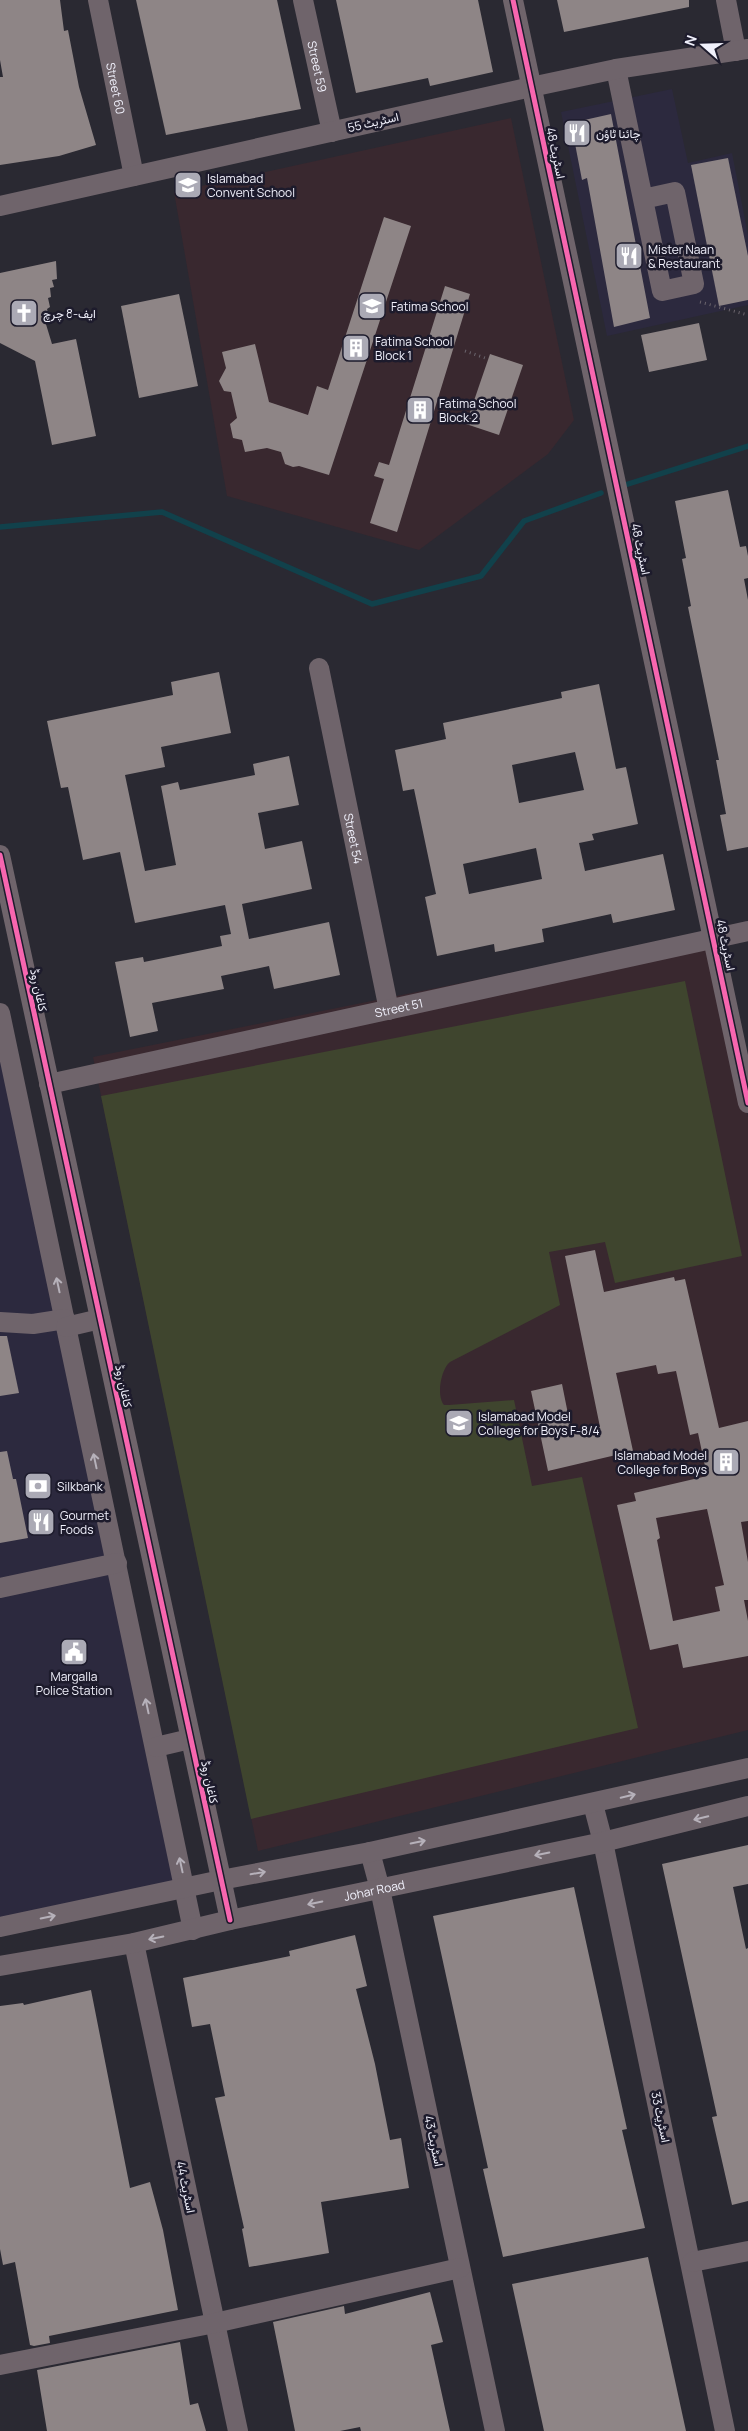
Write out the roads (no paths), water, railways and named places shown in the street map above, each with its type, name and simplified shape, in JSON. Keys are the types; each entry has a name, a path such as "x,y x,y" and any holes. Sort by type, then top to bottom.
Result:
{"street":[{"name":"Street 60","path":"98,0 134,176"},
{"name":"Street 59","path":"303,0 332,132"},
{"name":"اسٹریٹ 48","path":"513,0 715,938 748,1102"},
{"path":"726,0 742,50"},
{"name":"اسٹریٹ 55","path":"0,206 616,69 742,50"},
{"path":"616,69 643,199 662,290 694,284 675,192 643,199"},
{"name":"Street 54","path":"319,668 389,1010"},
{"name":"کاغان روڈ","path":"0,855 230,1920"},
{"name":"Street 51","path":"49,1084 748,931"},
{"path":"0,1013 193,1930"},
{"path":"0,1322 33,1324 100,1319"},
{"path":"0,1588 116,1563"},
{"path":"156,1747 190,1739"},
{"path":"0,1927 185,1887 370,1852 593,1804 748,1768"},
{"name":"اسٹریٹ 33","path":"593,1804 603,1842 692,2262 725,2431"},
{"name":"Johar Road","path":"0,1966 134,1943 230,1920 603,1842 748,1806"},
{"name":"اسٹریٹ 43","path":"370,1852 380,1889 495,2431"},
{"name":"اسٹریٹ 44","path":"134,1943 238,2431"},
{"path":"692,2262 748,2251"},
{"path":"0,2365 215,2323 460,2268"}],"waterway":[{"path":"625,485 748,446"},
{"path":"0,527 162,512 372,604 481,576 524,521 601,493"}],"place":[{"name":"چائنا ٹاؤن","path":"577,133"},
{"name":"Islamabad Convent School","path":"188,185"},
{"name":"Mister Naan & Restaurant","path":"629,256"},
{"name":"Fatima School","path":"372,306"},
{"name":"ایف-8 چرچ","path":"24,313"},
{"name":"Fatima School Block 1","path":"356,348"},
{"name":"Fatima School Block 2","path":"420,410"},
{"name":"Islamabad Model College for Boys F-8/4","path":"459,1423"},
{"name":"Islamabad Model College for Boys","path":"726,1462"},
{"name":"Silkbank","path":"38,1486"},
{"name":"Gourmet Foods","path":"41,1522"},
{"name":"Margalla Police Station","path":"74,1652"}]}
